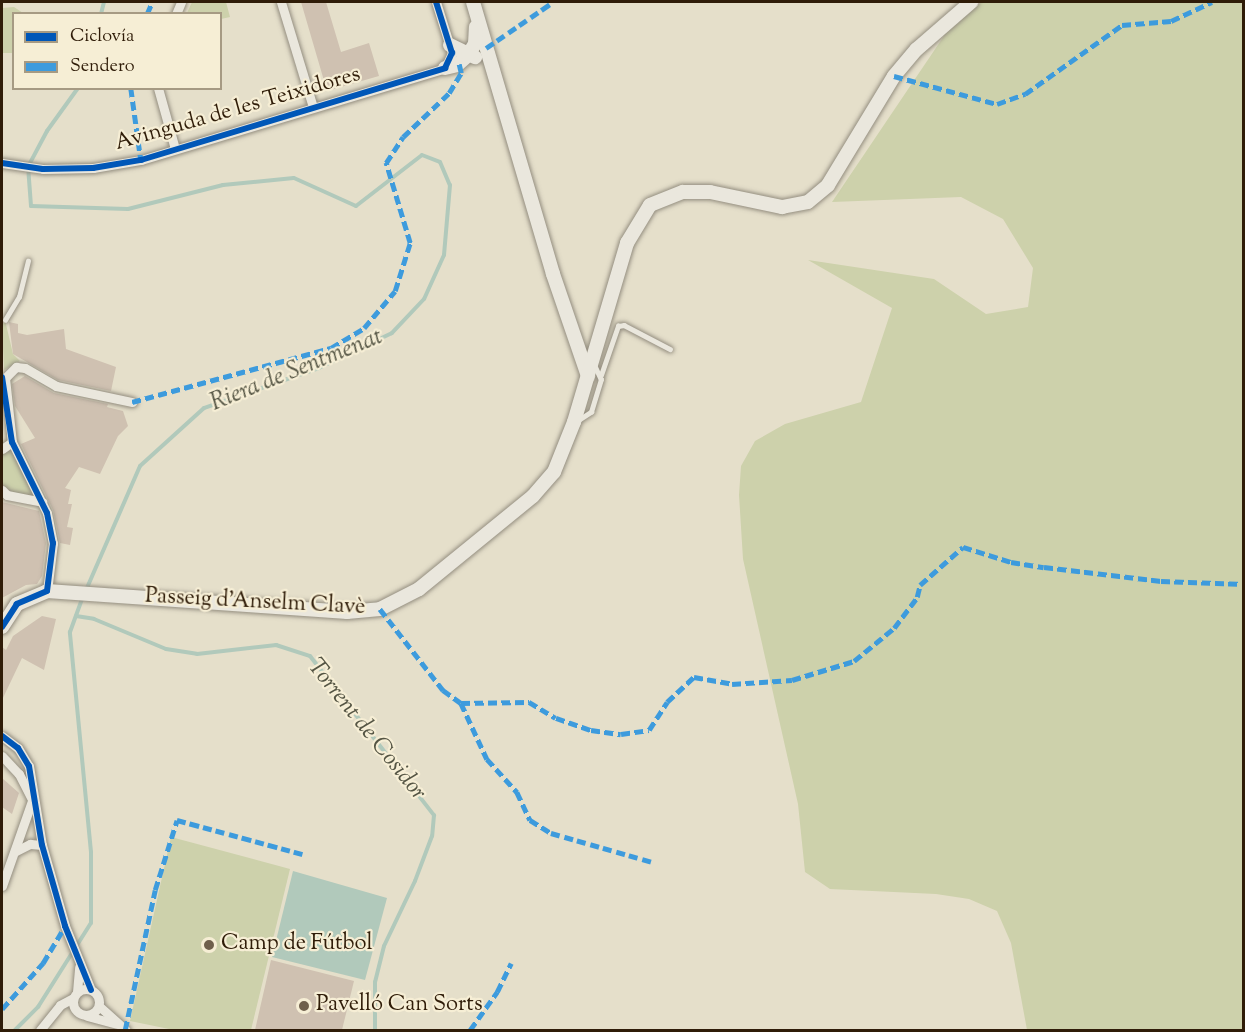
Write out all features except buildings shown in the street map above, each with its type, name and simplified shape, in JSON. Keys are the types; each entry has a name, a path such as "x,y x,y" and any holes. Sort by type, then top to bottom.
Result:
{"main road":[{"name":"Passeig d'Anselm Clavè","path":"2,627 17,604 47,591 347,612 397,602 419,589 533,496 554,472 594,372 627,243 639,218 651,205 669,195 692,192 710,192 782,207 808,202 828,185 894,76 917,49 971,2"},
{"path":"470,4 476,37 483,57 494,75"},
{"path":"470,4 494,75 553,274 594,372"},
{"path":"445,68 457,65 468,55 476,37"},
{"path":"450,45 468,55 483,57"}],"street":[{"path":"281,2 313,107"},
{"path":"436,2 450,45 452,60 445,68"},
{"name":"Avinguda de les Teixidores","path":"2,163 43,170 93,168 175,149 445,68"},
{"path":"159,90 175,149"},
{"path":"47,591 53,543 42,502 12,442 3,377 26,368 56,386 132,402"},
{"path":"2,449 12,442"},
{"path":"2,490 7,495 42,502"},
{"path":"2,736 22,754 32,775 32,801 68,936 79,967 91,990 99,998 99,1006 116,1024"},
{"path":"11,764 22,754"},
{"path":"2,756 11,764 32,801 2,886"},
{"path":"16,850 30,844 42,844"},
{"path":"79,967 75,995 76,1012 116,1024 126,1030"},
{"path":"40,1030 60,1005 75,995 91,990"},
{"path":"87,1016 99,1006"}],"lane":[{"path":"5,320 19,297 28,261"},
{"path":"594,372 618,326 624,325 670,349"}],"green space":[{"path":"192,2 226,2 230,17 222,19 222,12 187,12"},
{"path":"982,2 1243,2 1243,1030 1027,1030 1011,943 997,911 969,899 936,894 830,889 805,872 798,804 743,559 739,495 741,466 755,441 785,424 861,402 892,308 808,260 934,279 986,314 1028,307 1033,268 1003,219 961,197 832,202 950,27"},
{"path":"14,7 22,12 12,12 12,53 2,53 2,8"},
{"path":"5,320 13,354 20,361 4,370 2,326"},
{"path":"10,447 34,497 8,492 2,483 2,453"},
{"name":"Camp de Fútbol","path":"171,837 290,869 251,1030 174,1030 130,1021"}],"shaded area":[{"path":"293,871 387,898 365,980 272,957"}],"waterway":[{"name":"Riera de Sentmenat","path":"102,12 104,2"},
{"name":"Riera de Sentmenat","path":"77,90 47,131 28,166 31,206 128,209 223,185 294,178 356,206 422,155 440,162 450,185 444,255 424,299 392,333 319,368 204,408 140,466 86,590"},
{"name":"Riera de Sentmenat","path":"15,1030 38,1007 91,923 91,852 70,632 83,597"},
{"name":"Torrent de Cosidor","path":"76,616 94,619 166,649 197,654 276,645 310,656 434,815 432,836 415,881 384,946 375,982 375,1030"}],"marked path":[{"path":"148,12 152,2"},
{"path":"486,48 553,2"},
{"path":"894,76 997,104 1025,94 1122,25 1171,21 1212,2"},
{"path":"132,402 331,348 364,328 395,291 410,243 386,163 403,137 449,93 461,73 459,64"},
{"path":"131,90 141,160"},
{"path":"380,609 443,690 461,703 529,702 556,718 591,730 621,734 649,730 667,702 694,677 732,684 792,680 854,661 894,628 917,597 920,585 963,547 1011,562 1044,567 1161,581 1244,584"},
{"path":"461,703 487,759 517,792 530,820 551,833 652,862"},
{"path":"125,1030 155,890 177,820 306,855"},
{"path":"2,1009 43,963 65,926"},
{"path":"470,1030 497,992 511,963"}],"cycle path":[{"path":"2,163 43,169 93,168 141,160 445,68 452,53 436,2"},
{"path":"2,377 12,442 47,513 53,543 47,591 17,604 2,627"},
{"path":"2,736 18,748 29,766 42,845 65,926 91,990"}],"place":[{"name":"Camp de Fútbol","path":"209,945"},
{"name":"Pavelló Can Sorts","path":"304,1006"}]}
